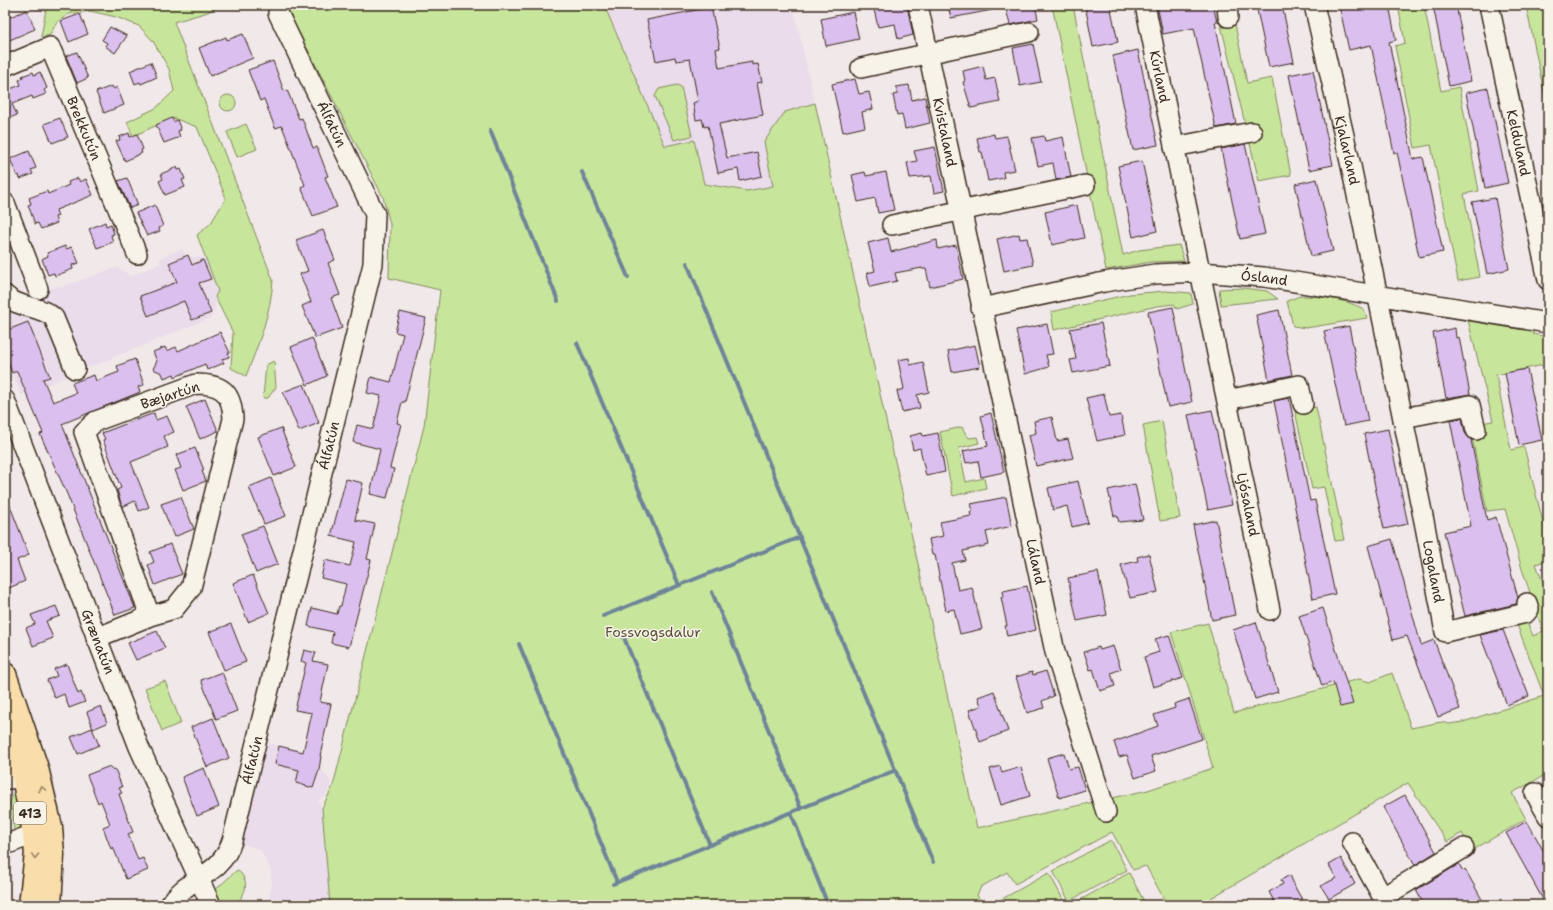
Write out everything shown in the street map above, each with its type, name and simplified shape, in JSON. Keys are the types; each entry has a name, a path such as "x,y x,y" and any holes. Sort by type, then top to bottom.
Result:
{"main road":[{"name":"413","path":"5,674 37,768 51,827 53,855 50,905"},
{"name":"413","path":"5,723 14,773 34,834 36,854 30,905"}],"street":[{"name":"Kvistaland","path":"918,5 981,308"},
{"name":"Kúrland","path":"1145,5 1200,272"},
{"name":"Kjalarland","path":"1314,5 1329,65 1377,296"},
{"name":"Kelduland","path":"1489,5 1548,280"},
{"name":"Álfatún","path":"170,905 180,892 225,858 232,841 373,264 375,214 278,13"},
{"path":"861,68 1029,32"},
{"name":"Brekkutún","path":"5,66 50,47 137,254"},
{"path":"1174,147 1252,132"},
{"path":"892,225 1085,185"},
{"path":"5,203 38,288"},
{"name":"Ósland","path":"981,308 1104,282 1154,274 1200,272 1264,277 1548,323"},
{"name":"Ljósaland","path":"1200,272 1270,610"},
{"path":"5,295 17,303 49,313 54,318 75,369"},
{"name":"Logaland","path":"1377,296 1403,418 1445,632 1526,613 1529,609 1527,603"},
{"name":"Láland","path":"981,308 1055,652 1106,812"},
{"name":"Bæjartún","path":"96,638 150,616 174,609 191,588 233,418 232,403 224,390 208,384 196,384 96,421 84,432 150,616"},
{"path":"1227,400 1299,385 1303,404"},
{"name":"Grænatún","path":"5,400 139,747 211,905"},
{"path":"1403,418 1470,405 1476,430"},
{"path":"1535,793 1548,816"},
{"path":"5,845 34,834"},
{"path":"1352,842 1385,901 1464,848"}],"shaded area":[{"path":"604,5 793,5 815,103 785,112 773,186 747,191 703,184 694,140 665,146"},
{"path":"182,249 186,256 206,258 218,291 215,297 216,305 211,318 21,395 5,355 5,307 60,285 61,287 117,267 131,276 161,263 159,259"},
{"path":"265,742 321,756 318,768 327,775 331,784 325,796 318,800 322,808 330,905 267,905 272,885 270,868 260,850 240,842"}],"green space":[{"path":"43,5 220,5 208,12 174,22 273,280 267,317 246,376 231,368 233,333 215,297 218,291 197,235 211,223 226,198 197,127 173,118 133,136 127,122 156,108 174,91 169,69 153,41 139,26 116,17 90,11 69,14 57,22 50,35 41,37 46,9"},
{"name":"Fossvogsdalur","path":"285,5 604,5 665,146 694,140 704,184 747,191 773,186 764,142 785,112 815,103 977,828 1148,790 1213,768 1171,632 1208,623 1234,713 1359,679 1370,682 1392,673 1411,728 1441,722 1449,724 1463,722 1544,696 1516,622 1526,619 1533,636 1543,631 1522,569 1505,509 1487,511 1471,433 1481,423 1493,421 1468,320 1533,330 1533,334 1548,337 1548,364 1496,375 1511,450 1524,447 1548,542 1548,560 1536,564 1548,596 1548,776 1547,774 1512,793 1526,819 1471,851 1462,833 1447,842 1408,783 1211,898 1215,905 1158,905 1165,901 1146,866 1133,870 1112,832 1015,884 1007,872 981,887 977,895 983,905 330,905 322,808 333,786 424,426 440,290 389,278 390,224 383,197"},
{"path":"1052,5 1073,5 1123,255 1139,250 1179,245 1184,261 1151,262 1106,270"},
{"path":"1216,5 1231,5 1247,83 1272,78 1291,175 1259,181"},
{"path":"1398,5 1424,5 1441,91 1459,87 1479,191 1464,194 1480,277 1458,281 1431,145 1415,148 1395,46 1405,43"},
{"path":"1526,5 1548,5 1548,112"},
{"path":"677,85 681,87 692,136 674,140 655,96 659,89"},
{"path":"225,95 231,95 236,100 234,109 231,111 225,111 220,106 220,100"},
{"path":"246,124 257,149 237,157 227,132"},
{"path":"1243,288 1267,291 1278,299 1221,305 1219,289"},
{"path":"1165,291 1191,293 1193,304 1177,309 1174,304 1157,306 1054,330 1051,312 1130,294"},
{"path":"1300,296 1325,297 1341,300 1364,309 1367,318 1306,328 1293,326 1287,301"},
{"path":"274,361 276,387 268,398 263,398 266,365"},
{"path":"1316,407 1344,540 1335,541 1324,487 1312,489 1295,411"},
{"path":"1162,421 1180,518 1160,521 1143,425"},
{"path":"962,427 967,436 970,438 977,437 979,443 959,448 966,482 984,478 986,488 953,496 940,432"},
{"path":"165,681 181,723 162,731 145,688"},
{"path":"14,790 23,828 15,836 10,803"},
{"path":"1111,840 1127,870 1069,901 1053,871"},
{"path":"237,870 244,878 245,883 242,897 234,905 216,905 213,892"},
{"path":"1049,873 1065,903 1062,905 991,905"},
{"path":"1129,873 1145,903 1142,905 1071,905"}],"building":[{"path":"873,5 907,5 913,35 898,39 895,24 878,27"},
{"path":"948,5 991,5 992,10 951,18"},
{"path":"1005,5 1035,5 1038,19 1010,25"},
{"path":"1085,5 1110,5 1118,42 1093,47"},
{"path":"1157,5 1213,5 1217,22 1215,22 1236,124 1216,128 1194,28 1163,34"},
{"path":"1256,5 1282,5 1294,62 1269,67"},
{"path":"1339,5 1389,5 1396,40 1389,42 1413,159 1423,157 1443,252 1419,257 1397,152 1394,153 1371,45 1349,50"},
{"path":"1433,5 1456,5 1471,81 1449,86"},
{"path":"711,7 720,48 716,49 719,68 752,62 752,65 758,64 762,82 757,83 763,115 719,124 727,158 757,152 762,176 740,181 738,169 718,173 708,126 704,127 702,119 696,120 693,103 698,101 690,59 676,61 675,57 656,61 647,20"},
{"path":"27,10 35,29 5,42 5,19"},
{"path":"853,12 859,39 826,46 821,19"},
{"path":"80,14 88,34 69,42 61,21"},
{"path":"110,27 127,36 115,53 105,46 107,43 102,40"},
{"path":"243,34 253,58 210,76 199,48 226,37 227,40"},
{"path":"1033,44 1041,82 1020,86 1013,48"},
{"path":"1138,50 1158,145 1133,150 1113,56"},
{"path":"77,52 88,78 77,83 66,56"},
{"path":"273,61 284,91 287,90 299,119 302,118 313,148 317,147 328,176 325,177 337,207 313,216 301,187 305,185 282,126 275,128 264,99 260,101 248,70"},
{"path":"151,62 157,77 141,84 140,82 135,84 130,71"},
{"path":"983,66 986,80 995,78 1000,102 971,108 963,82 965,81 963,71"},
{"path":"1313,70 1333,165 1309,170 1289,75"},
{"path":"33,72 34,75 40,72 47,88 44,90 46,94 33,99 32,96 12,104 17,115 5,120 5,87 7,90 21,85 19,80 23,78 22,76"},
{"path":"855,79 859,94 869,92 873,109 862,112 865,127 843,132 832,84"},
{"path":"909,85 912,100 925,97 930,123 905,129 902,114 897,115 893,95 898,94 896,87"},
{"path":"112,86 114,89 117,87 124,105 104,113 96,92"},
{"path":"1488,88 1508,183 1485,188 1466,93"},
{"path":"60,118 68,137 52,143 44,124"},
{"path":"172,118 174,122 177,120 181,130 178,131 180,137 164,143 156,125"},
{"path":"129,133 130,137 137,134 143,149 141,150 142,153 125,161 116,141 120,140 119,137"},
{"path":"994,134 995,138 1007,136 1015,170 1003,172 1004,178 988,181 982,152 980,152 977,138"},
{"path":"1044,136 1045,141 1063,137 1071,177 1056,180 1053,163 1038,166 1032,138"},
{"path":"1245,144 1265,234 1240,239 1221,149"},
{"path":"935,147 944,191 934,193 931,176 910,178 907,163 917,161 914,151"},
{"path":"29,151 36,168 31,170 33,174 20,179 19,175 17,176 10,159"},
{"path":"1142,161 1157,231 1133,237 1118,166"},
{"path":"177,167 178,170 181,169 185,179 182,180 185,187 165,195 159,181 163,179 161,174"},
{"path":"865,172 866,176 886,172 894,210 878,213 875,198 858,202 852,175"},
{"path":"78,178 80,182 86,179 93,195 56,210 58,216 55,217 57,223 41,229 38,223 35,224 28,205 31,204 29,198 47,191 48,194 69,185 68,182"},
{"path":"127,178 138,205 130,208 118,181"},
{"path":"1317,179 1333,251 1311,256 1295,184"},
{"path":"1495,198 1509,269 1487,274 1472,202"},
{"path":"155,205 163,226 159,228 160,231 147,236 136,213"},
{"path":"1077,205 1084,238 1052,245 1045,212"},
{"path":"105,222 106,226 111,224 114,234 111,235 113,242 97,248 89,229"},
{"path":"323,230 335,260 328,263 340,295 331,298 342,328 315,338 302,306 311,302 300,274 308,271 296,240"},
{"path":"1019,234 1020,239 1027,238 1033,265 1004,271 997,239"},
{"path":"888,238 891,252 937,240 938,249 956,245 963,279 930,287 926,269 922,268 895,273 897,281 870,287 867,273 875,271 868,243"},
{"path":"65,246 66,249 72,247 79,263 72,265 73,269 55,276 54,273 48,275 42,259 48,256 47,253"},
{"path":"188,255 192,265 203,260 211,279 199,283 211,313 192,320 184,301 148,316 140,296 177,282 169,263"},
{"path":"1173,307 1192,402 1168,407 1148,312"},
{"path":"1279,310 1292,375 1269,380 1256,315"},
{"path":"400,312 426,318 405,402 402,402 397,423 401,424 390,468 394,469 387,498 370,494 380,449 353,442 357,425 373,429 381,396 367,393 371,377 391,382 403,334 395,332"},
{"path":"28,322 50,377 43,379 53,402 76,393 72,383 94,375 96,381 119,372 117,366 135,359 144,385 138,387 140,392 62,424 135,608 115,615 67,494 40,434 43,433 17,371 12,373 5,354 5,331"},
{"path":"1101,323 1110,366 1073,373 1070,360 1076,359 1070,329"},
{"path":"1047,324 1053,354 1046,355 1049,367 1025,374 1016,330"},
{"path":"1349,326 1368,421 1344,426 1324,331"},
{"path":"1455,328 1456,338 1459,337 1470,394 1446,398 1433,333"},
{"path":"220,332 230,353 228,353 229,357 222,359 224,363 207,370 205,364 175,377 174,374 164,378 162,373 153,369 157,361 153,352 165,347 167,351 176,347 178,351"},
{"path":"312,338 327,376 307,385 291,347"},
{"path":"975,345 980,367 952,372 948,351"},
{"path":"909,358 910,365 923,362 929,392 917,395 920,408 902,412 897,391 904,389 898,360"},
{"path":"1527,369 1542,440 1519,445 1505,373"},
{"path":"304,384 319,423 299,431 283,392"},
{"path":"1104,394 1109,417 1121,415 1125,435 1097,441 1086,398"},
{"path":"1289,398 1310,501 1315,500 1335,594 1313,599 1274,401"},
{"path":"205,399 218,431 200,439 186,407"},
{"path":"1212,410 1232,505 1208,510 1188,415"},
{"path":"154,413 156,420 167,416 174,432 164,436 168,447 131,462 149,507 139,511 135,501 122,507 117,490 121,488 103,440 105,439 102,433"},
{"path":"991,413 1004,472 981,477 978,461 966,463 963,451 988,446 981,416"},
{"path":"1052,417 1057,441 1068,439 1073,458 1036,466 1029,435 1036,433 1034,421"},
{"path":"1462,418 1465,433 1471,440 1487,520 1496,517 1518,598 1516,604 1465,616 1444,532 1471,526 1450,420"},
{"path":"281,428 296,467 274,476 258,437"},
{"path":"1388,429 1408,524 1384,529 1364,434"},
{"path":"922,433 923,436 938,433 945,472 926,476 920,448 913,450 910,436"},
{"path":"195,448 204,470 202,471 206,481 183,490 175,470 181,468 176,455"},
{"path":"271,478 286,516 264,524 249,487"},
{"path":"346,479 363,483 355,520 375,524 367,559 371,560 349,647 331,643 333,632 308,626 312,608 337,614 339,606 341,606 346,584 321,578 325,560 350,566 356,542 331,536"},
{"path":"1078,481 1088,523 1072,527 1067,506 1053,510 1048,488"},
{"path":"1135,484 1143,520 1119,522 1117,516 1114,516 1108,490"},
{"path":"5,493 29,555 17,560 25,581 9,588 5,577 5,570 8,569 5,560"},
{"path":"181,497 194,529 174,537 161,504"},
{"path":"1006,497 1012,526 986,532 989,545 963,551 965,560 952,563 958,590 972,587 982,629 960,634 954,609 946,611 935,555 932,555 929,539 943,536 940,522 971,516 970,512 973,511 971,504"},
{"path":"1216,520 1235,615 1212,620 1193,525"},
{"path":"263,526 278,564 256,573 241,534"},
{"path":"1392,539 1421,645 1434,640 1460,709 1438,717 1407,636 1393,640 1368,546"},
{"path":"170,544 182,574 155,585 148,565 154,562 150,552"},
{"path":"1149,554 1158,592 1130,598 1121,565 1138,561 1137,557"},
{"path":"1098,572 1107,615 1077,621 1068,578"},
{"path":"253,575 269,613 248,622 233,583"},
{"path":"1027,586 1036,630 1007,636 1005,626 1007,626 1001,597 1004,597 1003,591"},
{"path":"56,606 60,616 46,621 53,638 33,646 26,628 35,624 31,615"},
{"path":"1323,608 1353,704 1340,707 1333,682 1322,686 1299,616"},
{"path":"1256,622 1278,692 1255,699 1233,630"},
{"path":"231,624 246,662 224,670 209,632"},
{"path":"1503,630 1529,696 1507,705 1480,635"},
{"path":"157,631 165,648 136,660 128,643"},
{"path":"1169,635 1183,678 1153,687 1144,657 1159,652 1155,639"},
{"path":"1113,646 1121,669 1111,673 1115,686 1100,691 1093,669 1090,670 1084,652 1099,647 1100,650"},
{"path":"304,650 316,653 313,661 328,664 320,702 331,704 320,756 319,770 313,788 296,783 299,770 275,764 279,746 303,752 312,713 295,710 306,663 301,661"},
{"path":"67,664 78,694 81,692 85,702 69,708 64,694 55,698 47,680 57,676 54,669"},
{"path":"1046,671 1054,696 1042,701 1044,708 1027,713 1016,677 1032,672 1033,675"},
{"path":"222,672 237,711 216,719 201,680"},
{"path":"994,691 1008,731 980,742 969,710 981,706 978,697"},
{"path":"1189,699 1202,739 1151,756 1156,771 1135,778 1127,755 1119,757 1114,742 1158,726 1154,715 1175,708 1174,704"},
{"path":"101,706 107,723 93,729 87,712"},
{"path":"213,718 229,758 207,767 191,727"},
{"path":"92,728 99,745 78,754 71,737"},
{"path":"1064,753 1069,769 1078,767 1085,790 1059,798 1047,758"},
{"path":"110,766 112,770 115,769 122,787 119,788 122,793 119,794 133,832 128,834 138,860 143,858 148,870 126,879 113,847 111,849 103,827 110,824 101,801 98,803 87,775"},
{"path":"1000,766 1002,773 1021,767 1030,796 1001,805 990,769"},
{"path":"204,768 219,807 197,816 182,777"},
{"path":"1405,795 1436,852 1415,865 1383,807"},
{"path":"1527,821 1548,859 1548,905 1546,905 1506,833"},
{"path":"1341,858 1355,884 1329,899 1321,886 1336,878 1329,865"},
{"path":"1459,864 1463,871 1465,869 1485,905 1424,905 1416,890"},
{"path":"1290,875 1305,905 1276,905 1269,892 1283,884 1281,880"}],"waterway":[{"path":"490,130 558,301"},
{"path":"582,172 628,277"},
{"path":"687,263 933,862"},
{"path":"577,343 679,585"},
{"path":"603,616 800,537"},
{"path":"712,592 801,809"},
{"path":"622,633 710,845"},
{"path":"519,644 617,882"},
{"path":"613,884 896,770"},
{"path":"791,813 828,905"}]}
